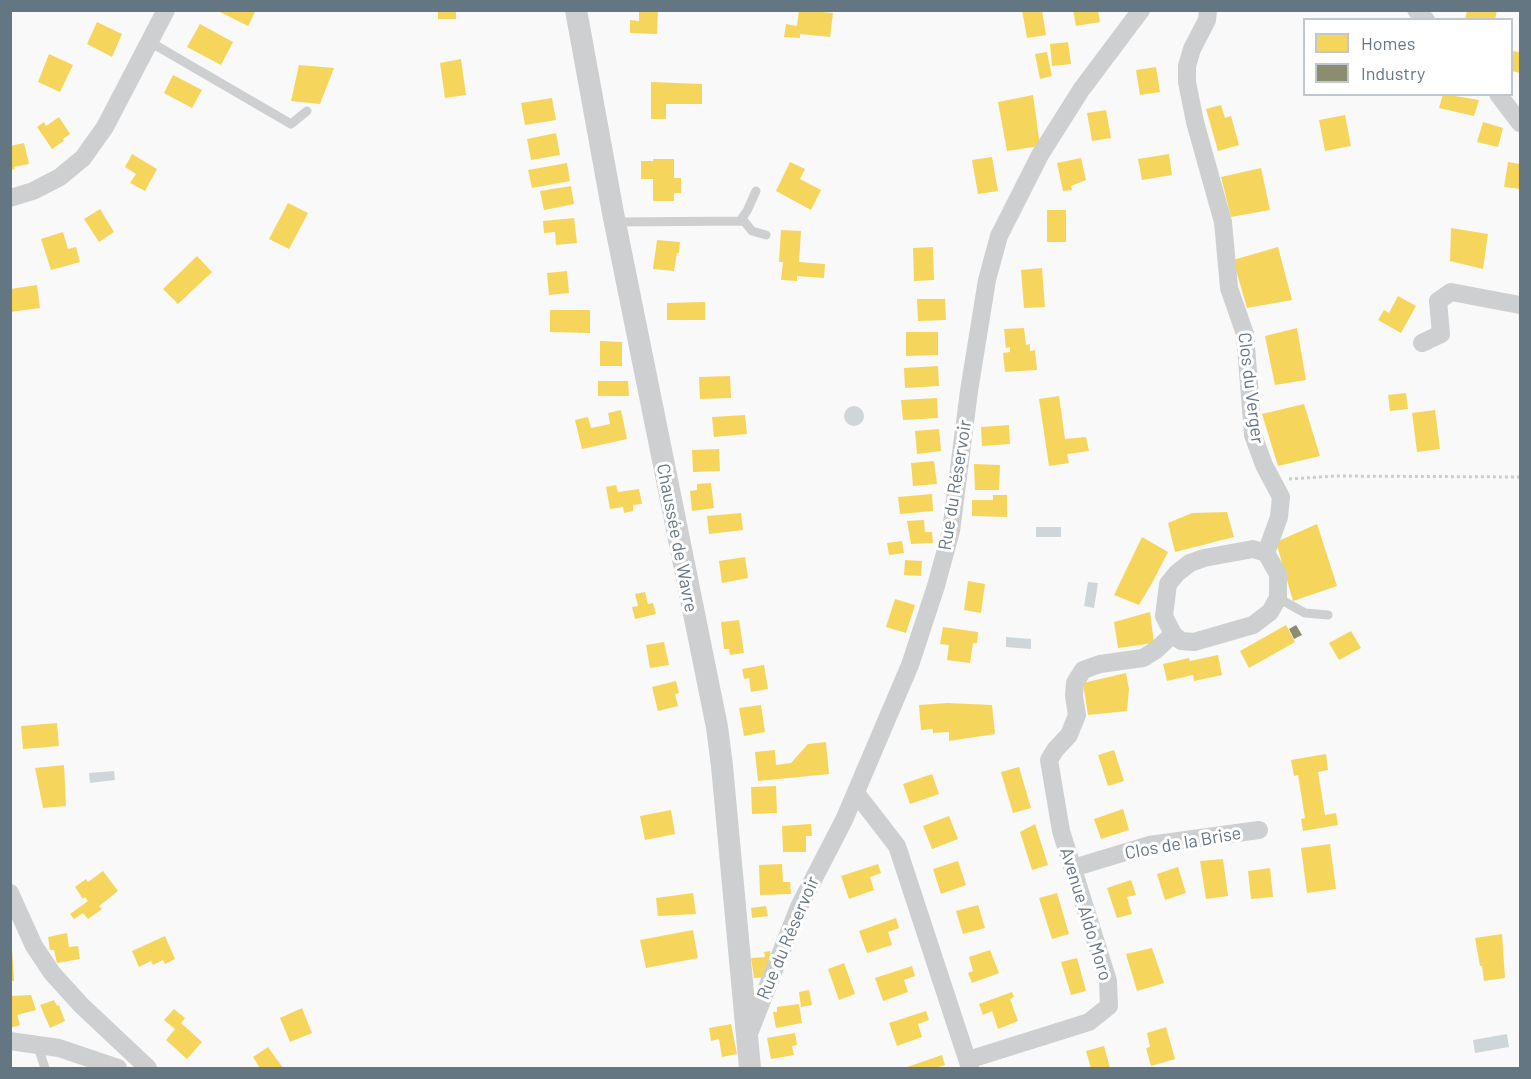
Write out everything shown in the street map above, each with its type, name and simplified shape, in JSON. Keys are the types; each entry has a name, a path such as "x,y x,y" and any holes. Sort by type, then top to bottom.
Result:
{"street":[{"path":"10,198 33,191 60,177 82,158 105,127 166,10"},
{"name":"Chaussée de Wavre","path":"576,10 615,222 717,727 750,1068"},
{"name":"Rue du Réservoir","path":"747,1036 799,907 856,793 910,665 951,531 969,391 987,280 999,236 1040,155 1075,99 1141,10"},
{"name":"Clos du Verger","path":"1208,10 1207,20 1192,49 1187,66 1186,82 1223,222 1229,288 1245,334 1253,435 1264,465 1281,497 1279,517 1266,554"},
{"path":"1500,97 1521,108"},
{"path":"1500,97 1521,123"},
{"path":"1422,343 1441,334 1438,301 1452,292 1521,305"},
{"path":"1253,549 1266,554 1278,574 1278,598 1270,612 1253,625 1194,642 1181,641 1173,634 1164,616 1168,584 1190,563 1204,558 1253,549"},
{"name":"Avenue Aldo Moro","path":"969,1064 1089,1022 1109,1006 1108,981 1060,831 1049,760 1069,735 1077,715 1074,696 1075,683 1083,670 1100,664 1143,658 1156,650 1173,634"},
{"path":"856,793 897,846 969,1064"},
{"name":"Clos de la Brise","path":"1073,868 1149,846 1259,830"},
{"path":"10,893 34,946 52,973 81,1005 148,1068"},
{"path":"10,1041 37,1044 82,1055 118,1068"}],"lane":[{"path":"150,42 291,124 307,111"},
{"path":"740,221 756,191"},
{"path":"615,222 744,221 752,231 766,235"},
{"path":"1278,598 1305,613 1328,615"},
{"path":"37,1044 45,1068"}],"path":[{"path":"1271,480 1335,476 1521,477"}],"shaded area":[{"path":"854,406 861,409 864,416 861,423 854,426 847,423 844,416 847,409"},
{"path":"1036,527 1061,527 1061,537 1036,537"},
{"path":"1088,582 1098,583 1094,608 1084,606"},
{"path":"1006,637 1031,639 1031,649 1006,647"},
{"path":"114,771 115,780 90,783 89,773"},
{"path":"1507,1034 1509,1047 1475,1053 1473,1040"}],"building: Homes":[{"path":"221,10 256,10 248,26 220,12"},
{"path":"438,10 456,10 456,19 438,19"},
{"path":"639,10 658,10 657,34 630,33 630,20 639,21"},
{"path":"799,10 833,13 830,37 800,34 800,38 784,37 786,24 797,26"},
{"path":"1022,10 1042,10 1046,35 1027,38"},
{"path":"1073,10 1098,10 1100,22 1076,26"},
{"path":"1467,10 1497,10 1495,18 1465,18"},
{"path":"97,22 122,34 112,57 87,44"},
{"path":"200,24 233,42 221,65 187,47"},
{"path":"1068,42 1071,64 1052,66 1050,44"},
{"path":"1513,51 1520,52 1520,73 1513,71"},
{"path":"1047,52 1052,76 1040,79 1035,54"},
{"path":"49,54 73,65 60,92 38,82"},
{"path":"461,59 466,95 445,98 440,63"},
{"path":"299,65 334,68 320,104 291,101"},
{"path":"1156,67 1160,92 1140,95 1136,70"},
{"path":"173,75 202,90 192,108 164,93"},
{"path":"651,82 702,84 702,104 666,104 666,119 651,119"},
{"path":"1033,95 1040,146 1007,151 998,102"},
{"path":"1442,96 1479,100 1474,116 1439,108"},
{"path":"552,98 556,120 525,125 521,103"},
{"path":"1221,105 1225,118 1231,116 1239,145 1218,151 1206,109"},
{"path":"1106,110 1111,138 1092,141 1087,113"},
{"path":"1345,115 1351,146 1325,151 1319,120"},
{"path":"59,117 70,134 52,149 37,127 44,122 46,126"},
{"path":"1483,122 1503,128 1498,147 1477,142"},
{"path":"556,133 560,155 531,160 527,139"},
{"path":"24,143 29,164 10,170 10,146"},
{"path":"132,154 157,169 145,191 130,183 136,174 125,167"},
{"path":"1169,154 1172,175 1142,180 1138,159"},
{"path":"992,157 998,191 978,194 972,160"},
{"path":"1081,158 1086,180 1071,186 1072,190 1063,191 1057,163"},
{"path":"653,159 674,159 674,178 681,178 681,193 674,193 674,201 653,201 653,179 641,179 641,161 653,161"},
{"path":"790,162 805,169 800,179 821,190 811,210 776,191"},
{"path":"1508,162 1520,164 1520,189 1504,187"},
{"path":"567,163 570,181 532,188 528,170"},
{"path":"1261,168 1270,210 1231,217 1221,177"},
{"path":"571,186 574,204 544,210 540,191"},
{"path":"288,203 308,213 289,249 269,239"},
{"path":"100,209 114,232 99,242 84,219"},
{"path":"1047,210 1066,210 1066,242 1047,242"},
{"path":"574,218 577,243 556,245 555,232 544,233 543,221"},
{"path":"1451,228 1488,234 1483,269 1450,261"},
{"path":"781,230 801,231 799,262 825,264 824,278 797,276 797,281 781,280 783,262 779,262"},
{"path":"63,232 68,249 76,247 80,262 51,270 41,239"},
{"path":"657,240 680,242 674,271 653,269"},
{"path":"933,247 934,280 914,281 913,248"},
{"path":"1278,247 1292,300 1247,308 1233,260"},
{"path":"197,256 212,272 178,304 163,289"},
{"path":"1042,268 1045,307 1024,308 1021,270"},
{"path":"567,271 569,293 549,295 547,273"},
{"path":"37,285 40,308 10,312 10,289"},
{"path":"1398,296 1416,306 1401,333 1378,320 1384,310 1389,313"},
{"path":"917,299 945,299 946,320 918,321"},
{"path":"705,302 705,320 667,320 667,303"},
{"path":"550,310 590,310 590,333 550,332"},
{"path":"1024,328 1026,345 1030,344 1030,351 1035,350 1037,370 1005,372 1003,353 1010,352 1010,347 1006,348 1004,329"},
{"path":"1297,328 1306,380 1275,385 1265,336"},
{"path":"906,332 938,332 938,355 906,356"},
{"path":"600,341 622,342 622,366 600,366"},
{"path":"938,366 939,386 905,388 904,368"},
{"path":"730,376 731,398 700,399 699,377"},
{"path":"598,381 628,381 629,396 598,396"},
{"path":"1406,393 1408,409 1390,411 1388,395"},
{"path":"1059,396 1065,439 1086,437 1089,451 1067,454 1069,463 1049,466 1039,399"},
{"path":"937,398 938,418 903,420 901,400"},
{"path":"1304,404 1320,456 1278,466 1262,414"},
{"path":"621,410 627,439 582,449 575,420 588,417 591,428 610,424 608,413"},
{"path":"1435,410 1440,449 1417,452 1412,413"},
{"path":"745,415 747,434 714,437 712,417"},
{"path":"1009,425 1010,444 982,446 981,427"},
{"path":"939,429 941,451 917,454 915,431"},
{"path":"719,449 720,471 693,472 692,450"},
{"path":"934,461 937,484 913,486 911,463"},
{"path":"974,464 1000,465 999,490 975,490"},
{"path":"711,483 714,508 692,511 690,491 697,490 697,484"},
{"path":"616,485 618,492 639,489 642,504 633,505 633,511 624,513 623,507 610,509 606,487"},
{"path":"932,494 933,511 900,514 898,497"},
{"path":"993,495 1007,495 1007,517 972,516 972,500 993,500"},
{"path":"1227,512 1234,537 1175,552 1168,523 1192,513"},
{"path":"741,513 743,530 709,534 707,516"},
{"path":"924,520 925,532 932,532 933,543 911,544 907,521"},
{"path":"1317,524 1337,586 1293,601 1276,542"},
{"path":"1142,537 1168,552 1139,605 1114,595"},
{"path":"902,541 904,553 889,555 887,543"},
{"path":"745,557 748,578 722,583 719,561"},
{"path":"905,560 922,561 921,576 904,575"},
{"path":"968,581 985,584 981,613 964,610"},
{"path":"645,592 648,604 653,603 656,614 635,619 632,607 638,606 635,594"},
{"path":"895,599 915,605 906,633 886,627"},
{"path":"1150,612 1154,643 1118,648 1114,622"},
{"path":"739,620 744,653 730,655 729,649 724,649 721,622"},
{"path":"1286,625 1295,642 1249,668 1240,651"},
{"path":"943,627 978,632 977,643 973,643 970,663 947,660 949,645 940,644"},
{"path":"1351,631 1361,648 1339,660 1329,643"},
{"path":"664,642 669,665 650,668 646,645"},
{"path":"1218,655 1222,675 1194,681 1193,675 1167,681 1163,664"},
{"path":"764,665 768,689 751,692 749,678 744,679 742,669"},
{"path":"1126,673 1129,689 1127,711 1088,715 1083,683"},
{"path":"676,681 679,693 675,694 678,706 658,711 652,687"},
{"path":"947,703 992,705 995,734 949,741 949,732 933,733 933,729 921,730 919,705"},
{"path":"761,705 765,732 744,736 739,708"},
{"path":"57,723 59,746 23,749 21,726"},
{"path":"826,742 829,774 758,781 755,752 775,750 776,765 791,763 808,744"},
{"path":"1114,750 1124,781 1108,786 1098,755"},
{"path":"1326,754 1328,770 1318,772 1325,815 1336,813 1338,825 1303,831 1301,819 1305,818 1298,775 1294,776 1291,760"},
{"path":"64,765 66,806 43,808 35,768"},
{"path":"1019,767 1031,808 1013,813 1001,772"},
{"path":"932,774 939,794 910,804 903,784"},
{"path":"776,786 777,813 752,814 751,787"},
{"path":"1123,809 1129,830 1101,839 1094,819"},
{"path":"671,810 675,834 645,840 640,816"},
{"path":"949,816 958,839 932,849 923,826"},
{"path":"811,824 812,836 806,836 806,852 783,852 782,826"},
{"path":"1035,824 1048,865 1032,870 1020,832"},
{"path":"1330,844 1336,889 1307,893 1301,848"},
{"path":"1223,859 1228,896 1206,899 1200,861"},
{"path":"958,861 966,885 941,894 933,869"},
{"path":"782,864 783,882 790,882 791,894 760,895 759,865"},
{"path":"878,864 881,873 870,877 874,890 849,899 841,876"},
{"path":"1178,867 1186,893 1165,900 1157,874"},
{"path":"1270,868 1273,897 1251,899 1248,871"},
{"path":"103,871 118,891 99,906 102,909 88,919 83,913 74,919 70,914 88,901 85,897 83,899 75,887 86,879 88,882"},
{"path":"1131,880 1136,895 1127,897 1132,914 1117,918 1107,888"},
{"path":"693,893 696,914 658,916 656,898"},
{"path":"1057,893 1069,934 1052,939 1039,898"},
{"path":"978,905 985,928 963,934 956,911"},
{"path":"766,906 768,916 752,918 751,908"},
{"path":"896,918 899,928 888,932 892,945 867,953 859,931"},
{"path":"693,930 698,958 646,968 640,940"},
{"path":"67,933 69,947 78,946 80,959 57,963 54,950 50,950 48,937"},
{"path":"1502,934 1505,978 1484,981 1475,938"},
{"path":"165,936 175,959 165,964 163,960 153,965 151,961 139,967 132,951"},
{"path":"1152,948 1164,983 1137,991 1126,954"},
{"path":"10,949 12,949 14,981 10,981"},
{"path":"990,950 999,973 972,983 968,973 973,971 969,957"},
{"path":"770,951 772,965 766,966 767,977 754,978 751,958 765,957 764,952"},
{"path":"1077,958 1086,991 1071,995 1061,962"},
{"path":"844,963 855,994 839,1000 828,969"},
{"path":"912,966 915,976 904,980 908,992 883,1001 875,978"},
{"path":"809,990 812,1005 801,1007 799,992"},
{"path":"1012,992 1014,997 1010,999 1018,1021 998,1029 992,1011 983,1015 979,1004"},
{"path":"31,995 36,1010 17,1015 20,1025 10,1028 10,996"},
{"path":"54,1000 57,1006 59,1005 65,1021 50,1028 40,1005"},
{"path":"799,1004 802,1023 776,1028 773,1012 777,1012 777,1007"},
{"path":"302,1008 312,1033 290,1042 280,1018"},
{"path":"174,1009 185,1018 181,1023 202,1042 187,1059 166,1040 175,1029 164,1020"},
{"path":"926,1011 929,1020 918,1024 922,1037 897,1046 889,1023"},
{"path":"731,1024 737,1054 722,1057 719,1039 711,1041 709,1028"},
{"path":"1166,1027 1175,1059 1151,1066 1146,1048 1150,1047 1147,1033"},
{"path":"795,1033 797,1045 792,1046 794,1055 771,1059 767,1038"},
{"path":"1104,1046 1110,1068 1091,1068 1086,1051"},
{"path":"268,1047 283,1068 260,1068 253,1057"},
{"path":"942,1055 945,1065 935,1068 904,1068"}],"building: Industry":[{"path":"1296,625 1302,635 1294,639 1289,629"}]}
